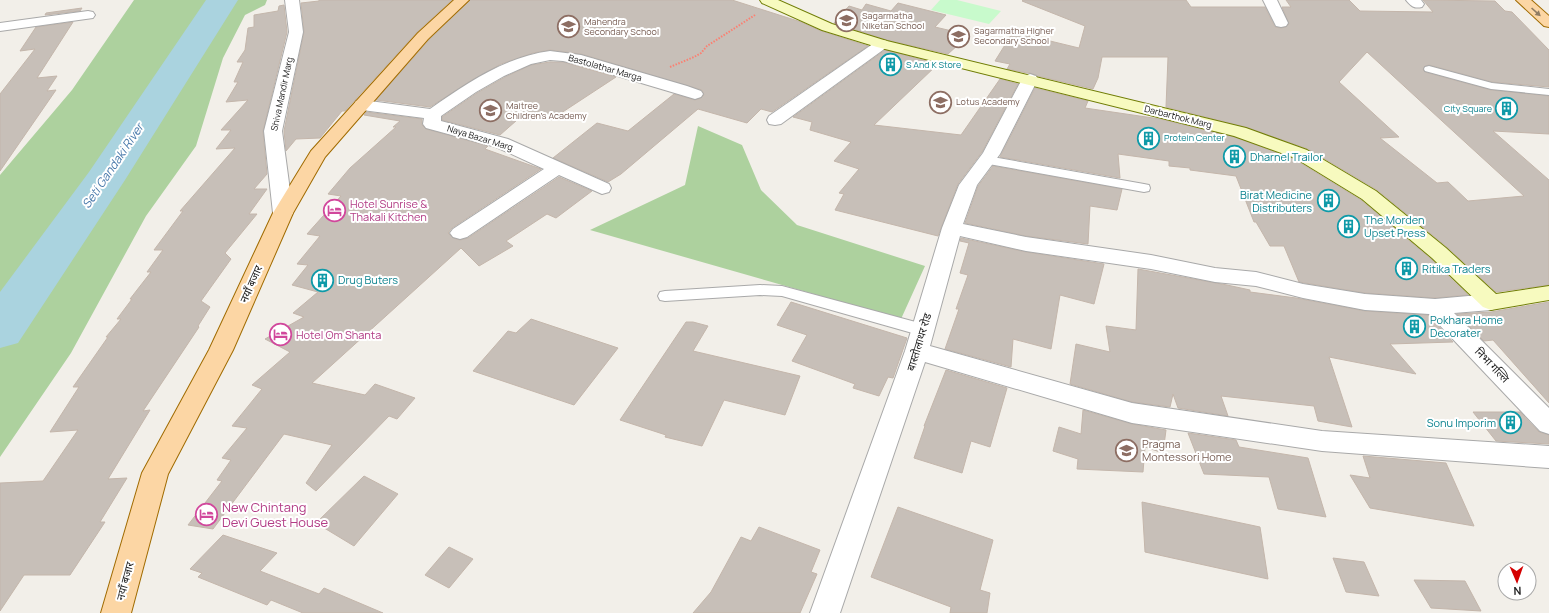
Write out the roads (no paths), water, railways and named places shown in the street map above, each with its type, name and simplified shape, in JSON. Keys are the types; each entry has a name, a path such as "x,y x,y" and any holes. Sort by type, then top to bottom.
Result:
{"main road":[{"name":"नयाँ बजार","path":"116,613 155,473 221,350 283,213 317,155 424,36 462,0"},
{"path":"1523,0 1549,23"},
{"name":"Darbarthok Marg","path":"771,2 827,27 882,44 1030,79 1240,132 1301,154 1369,195 1439,253 1490,302"},
{"path":"1490,302 1549,293"}],"street":[{"name":"Shiva Mandir Marg","path":"283,213 273,131 296,32 292,0"},
{"path":"1270,0 1281,23"},
{"path":"0,27 88,15"},
{"path":"776,120 882,44"},
{"name":"Bastolathar Marga","path":"433,114 494,75 541,56 576,58 596,66 695,94"},
{"name":"बास्तोलाथर रोड","path":"825,613 920,341 952,228 968,185 987,160 1030,79"},
{"path":"362,105 433,114"},
{"name":"Naya Bazar Marg","path":"433,114 432,124 502,144 602,188"},
{"path":"460,233 557,168"},
{"path":"952,228 1034,246 1152,262 1215,275 1256,279 1303,291 1365,302 1435,306 1490,302"},
{"name":"निभा गल्लि","path":"1435,306 1549,424"},
{"path":"920,341 1132,413 1322,442 1549,457"}],"lane":[{"path":"1429,69 1490,86 1549,92"},
{"path":"987,160 1144,188"},
{"path":"665,296 760,290 782,291 920,341"}],"waterway":[{"name":"Seti Gandaki River","path":"0,330 104,180 222,0"}],"place":[{"name":"Sagarmatha Niketan School","path":"847,21"},
{"name":"Mahendra Secondary School","path":"568,27"},
{"name":"Sagarmatha Higher Secondary School","path":"958,36"},
{"name":"S And K Store","path":"891,65"},
{"name":"Lotus Academy","path":"941,102"},
{"name":"City Square","path":"1507,109"},
{"name":"Maitree Children's Academy","path":"491,111"},
{"name":"Protein Center","path":"1149,138"},
{"name":"Dharnel Trailor","path":"1234,157"},
{"name":"Birat Medicine Distributers","path":"1328,201"},
{"name":"Hotel Sunrise & Thakali Kitchen","path":"335,210"},
{"name":"The Morden Upset Press","path":"1348,226"},
{"name":"Ritika Traders","path":"1407,269"},
{"name":"Drug Buters","path":"322,280"},
{"name":"Pokhara Home Decorater","path":"1415,326"},
{"name":"Hotel Om Shanta","path":"281,335"},
{"name":"Sonu Imporim","path":"1511,423"},
{"name":"Pragma Montessori Home","path":"1127,450"},
{"name":"New Chintang Devi Guest House","path":"206,514"}]}
